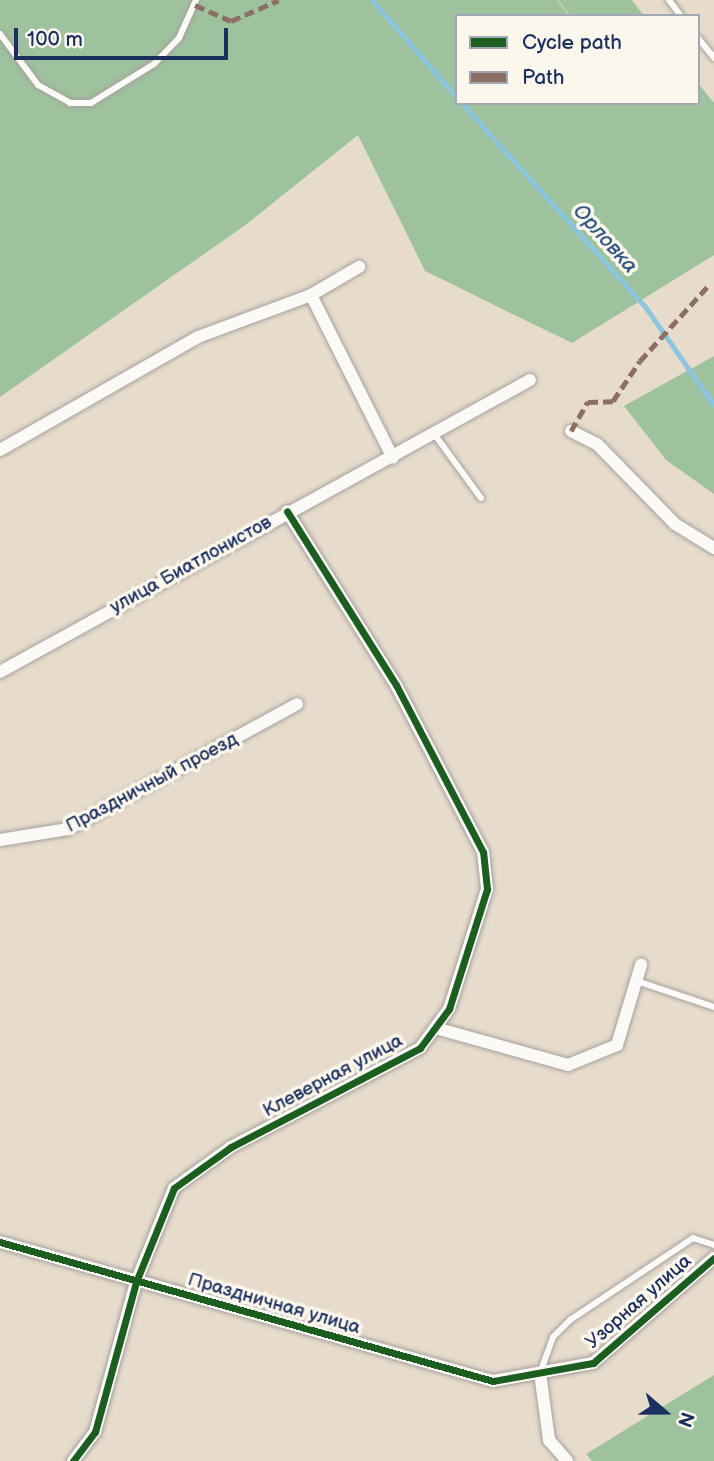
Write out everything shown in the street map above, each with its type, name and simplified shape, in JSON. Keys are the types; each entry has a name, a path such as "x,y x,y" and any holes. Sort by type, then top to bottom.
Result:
{"street":[{"path":"0,450 198,337 311,295 359,267"},
{"path":"311,295 393,458"},
{"name":"улица Биатлонистов","path":"0,672 288,511 435,435 530,380"},
{"path":"571,431 597,444 675,524 714,548"},
{"path":"288,511 397,685 489,870 439,1029 568,1065 617,1045 642,965"},
{"name":"Праздничный проезд","path":"0,840 68,829 296,704"},
{"name":"Клеверная улица","path":"73,1461 95,1432 136,1282 174,1188 231,1147 420,1048 439,1029"},
{"name":"Праздничная улица","path":"0,1242 493,1381 540,1373"},
{"name":"Узорная улица","path":"540,1373 593,1363 714,1258"},
{"path":"540,1373 549,1440 567,1461"}],"lane":[{"path":"0,34 38,85 70,103 91,103 154,64 179,38 197,0"},
{"path":"700,40 714,58"},
{"path":"435,435 481,498"},
{"path":"637,981 714,1007"},
{"path":"540,1373 553,1337 570,1320 693,1238 714,1245"}],"green space":[{"path":"0,0 557,0 568,14 455,14 455,105 700,105 700,86 714,103 714,255 572,343 425,271 358,135 244,226 0,397"},
{"path":"558,0 632,0 642,14 568,14"},
{"path":"714,356 714,494 666,460 624,406"},
{"path":"714,1375 714,1461 592,1461 586,1454"}],"waterway":[{"name":"Орловка","path":"372,0 455,95"},
{"name":"Орловка","path":"464,105 645,306 714,405"}],"marked path":[{"path":"195,5 231,21 279,0"},
{"path":"571,431 588,402 613,401 640,361 707,287"}],"cycle path":[{"path":"73,1461 95,1432 136,1282 174,1188 231,1147 420,1048 449,1009 487,889 483,852 396,685 287,511"},
{"path":"0,1242 493,1381 593,1363 714,1258"}]}
